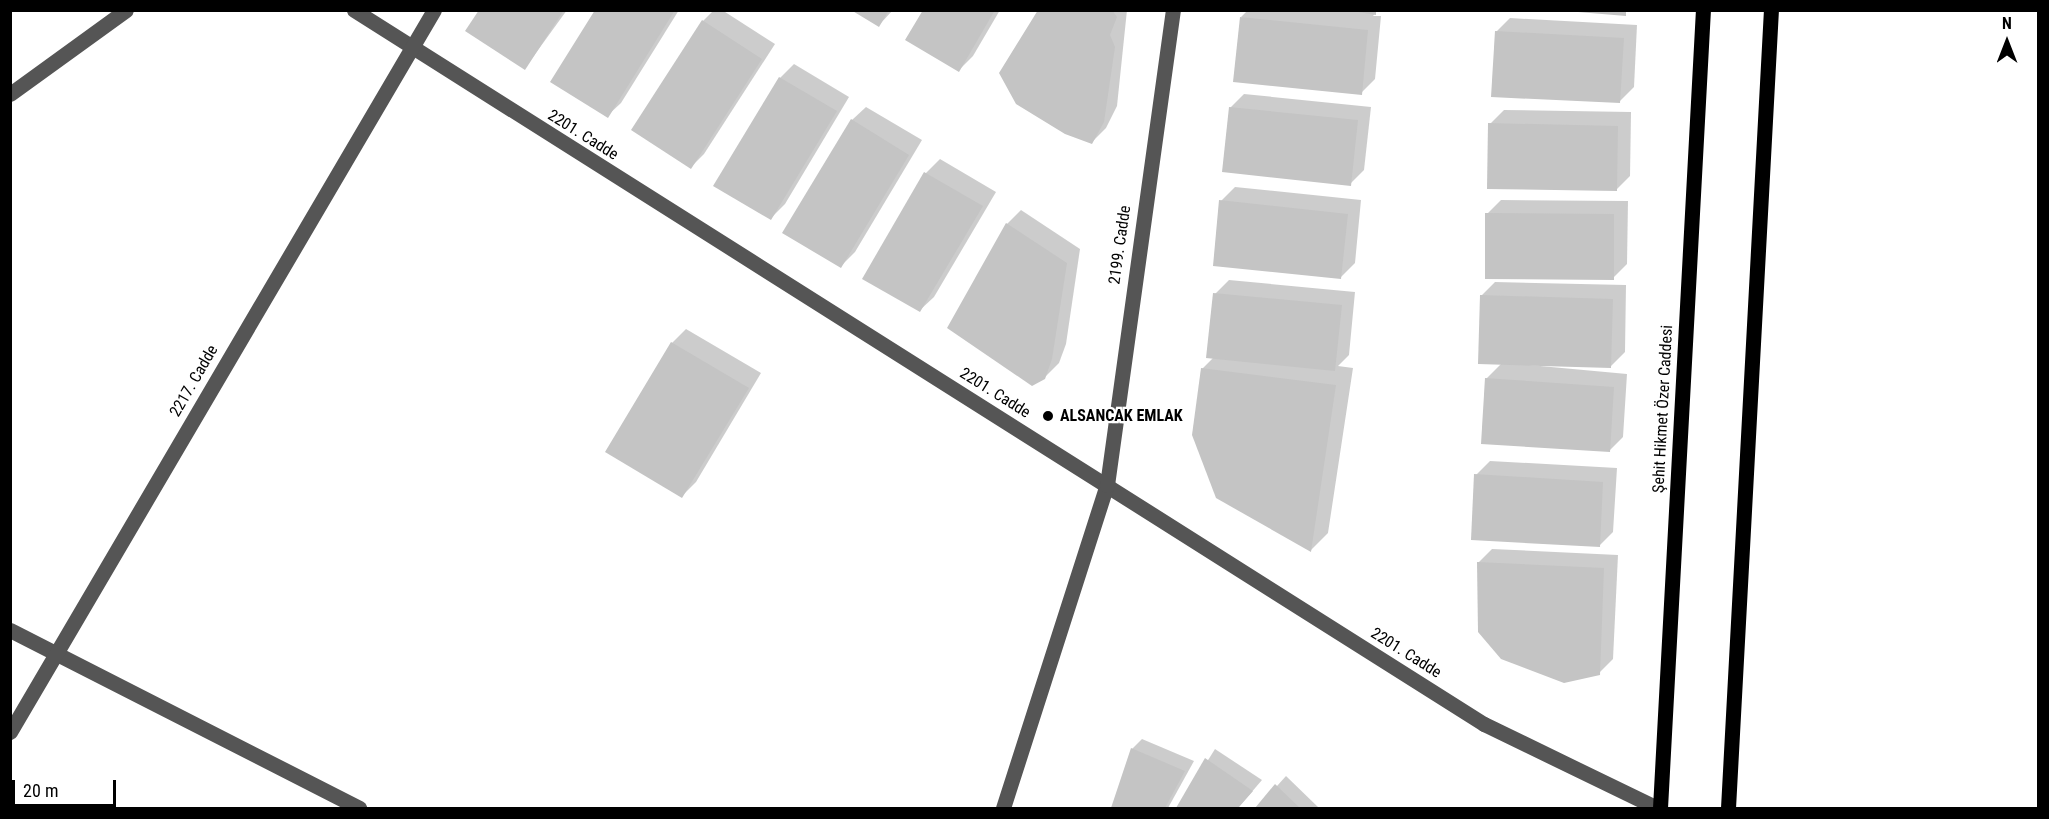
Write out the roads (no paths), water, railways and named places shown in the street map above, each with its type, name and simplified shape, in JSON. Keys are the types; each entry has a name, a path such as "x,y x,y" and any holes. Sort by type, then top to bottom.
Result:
{"main road":[{"name":"Şehit Hikmet Özer Caddesi","path":"1658,808 1703,10"},
{"path":"1728,808 1771,10"}],"street":[{"path":"10,94 126,10"},
{"name":"2201. Cadde","path":"354,10 410,48 1484,724 1658,808"},
{"name":"2217. Cadde","path":"10,732 434,10"},
{"name":"2199. Cadde","path":"1003,808 1107,485 1173,10"},
{"path":"10,630 359,808"}],"place":[{"name":"ALSANCAK EMLAK","path":"1048,416"}]}
